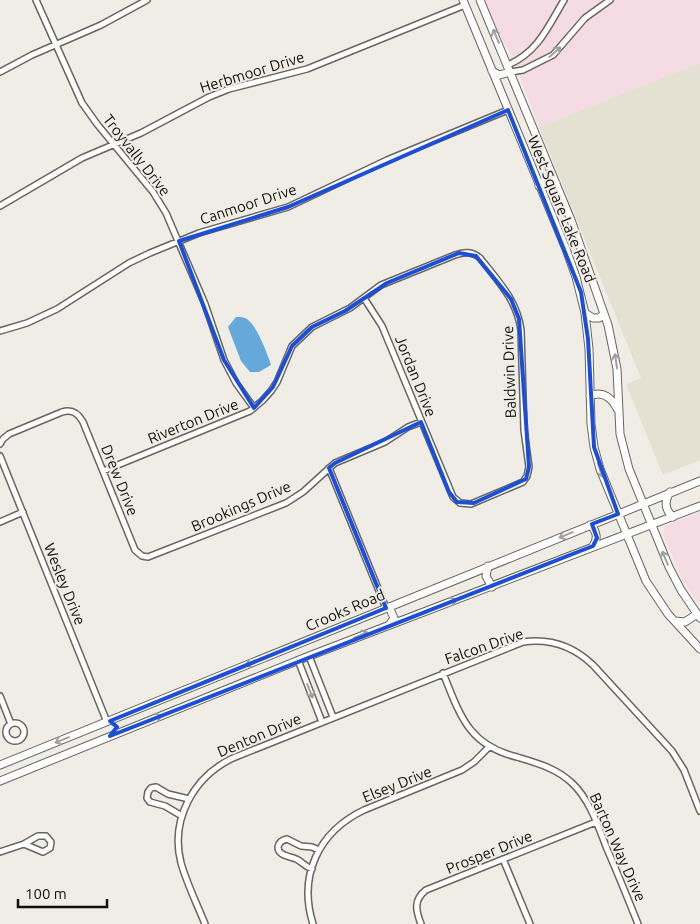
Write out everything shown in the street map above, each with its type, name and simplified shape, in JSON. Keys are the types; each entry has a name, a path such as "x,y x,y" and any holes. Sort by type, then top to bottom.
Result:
{"main road":[{"name":"West Square Lake Road","path":"480,0 571,220 604,314 616,360 620,434 624,452 674,578 699,616"},
{"name":"West Square Lake Road","path":"464,2 573,268 585,313 589,349 591,424 596,454 603,477 646,581 661,604 700,649"},
{"path":"492,71 499,75 511,72"},
{"path":"539,186 542,182 548,180 556,183"},
{"path":"585,313 593,318 599,318 604,314"},
{"path":"590,396 597,393 604,394 613,402 618,410"},
{"name":"Crooks Road","path":"0,765 700,480"},
{"path":"670,492 666,500 666,508 673,516"},
{"name":"Crooks Road","path":"0,781 298,660 700,506"},
{"path":"590,525 596,534 596,542 593,546"},
{"path":"488,566 486,576 492,587"},
{"path":"388,607 394,615 390,624"},
{"path":"675,621 685,622 699,616"},
{"path":"297,645 295,654 298,660"},
{"path":"108,721 113,724 114,730 110,736"}],"street":[{"name":"Troyvally Drive","path":"36,0 82,103 153,192 166,213 205,304 224,360 236,383 254,408"},
{"path":"0,72 101,25 145,0"},
{"path":"508,65 519,60 536,47 564,0"},
{"path":"511,72 523,70 552,55 585,18 610,0"},
{"name":"Herbmoor Drive","path":"0,206 67,166 141,133 215,94 307,69 464,2"},
{"name":"Canmoor Drive","path":"0,331 58,309 128,263 179,240 288,206 387,160 508,110"},
{"name":"Baldwin Drive","path":"364,298 387,283 459,254 470,253 480,258 508,294 518,313 521,330 524,430 529,467 527,476"},
{"name":"Riverton Drive","path":"103,471 238,417 254,408 274,387 289,351 300,337 312,326 345,311 364,298"},
{"name":"Jordan Drive","path":"364,298 382,326 451,495 460,503 474,503 520,484 527,476"},
{"name":"Drew Drive","path":"0,443 6,436 27,427 66,411 74,412 83,422 133,546 142,556"},
{"name":"Brookings Drive","path":"142,556 152,556 286,503 303,492 328,468 341,460 384,442 408,427 421,422"},
{"name":"Wesley Drive","path":"0,456 108,721"},
{"path":"328,468 388,607"},
{"path":"0,522 23,512"},
{"name":"Falcon Drive","path":"322,722 523,642 547,642 572,650 593,665 672,751 684,770 700,811"},
{"path":"309,656 333,717"},
{"path":"298,660 322,722"},
{"name":"Barton Way Drive","path":"443,673 459,714 478,739 488,747 504,754 543,765 558,772 581,793 596,822 638,924"},
{"path":"0,696 11,724"},
{"name":"Denton Drive","path":"205,924 181,862 178,845 182,816 189,798 203,778 221,764 322,722"},
{"name":"Elsey Drive","path":"313,924 308,900 308,887 319,850 329,835 350,818 462,770 474,762 488,747"},
{"path":"182,816 164,806 150,802 147,798 148,792 151,788 156,787 168,794 189,798"},
{"name":"Prosper Drive","path":"421,924 416,905 424,892 596,822"},
{"path":"0,852 24,844 41,835 46,836 51,842 50,848 43,852 24,844"},
{"path":"312,869 293,857 281,854 278,850 278,845 287,839 301,846 319,850"},
{"path":"504,859 530,924"}],"highlighted area":[{"path":"508,110 581,292 588,339 594,447 618,514 592,524 597,538 593,546 110,736 117,727 110,721 386,608 329,468 335,463 421,422 449,492 457,502 474,503 526,479 529,467 519,319 511,299 476,256 459,253 387,283 345,311 312,327 292,346 273,387 254,408 224,360 179,241 288,207"}],"shaded area":[{"path":"484,0 700,0 700,63 539,127 512,55 498,33"},
{"path":"700,63 700,460 663,475 626,384 641,378 539,127"},
{"path":"700,512 700,606 682,579 663,534 664,528 667,525"}],"water":[{"path":"236,317 246,318 251,322 264,347 271,365 259,372 250,372 241,361 228,327"}]}
